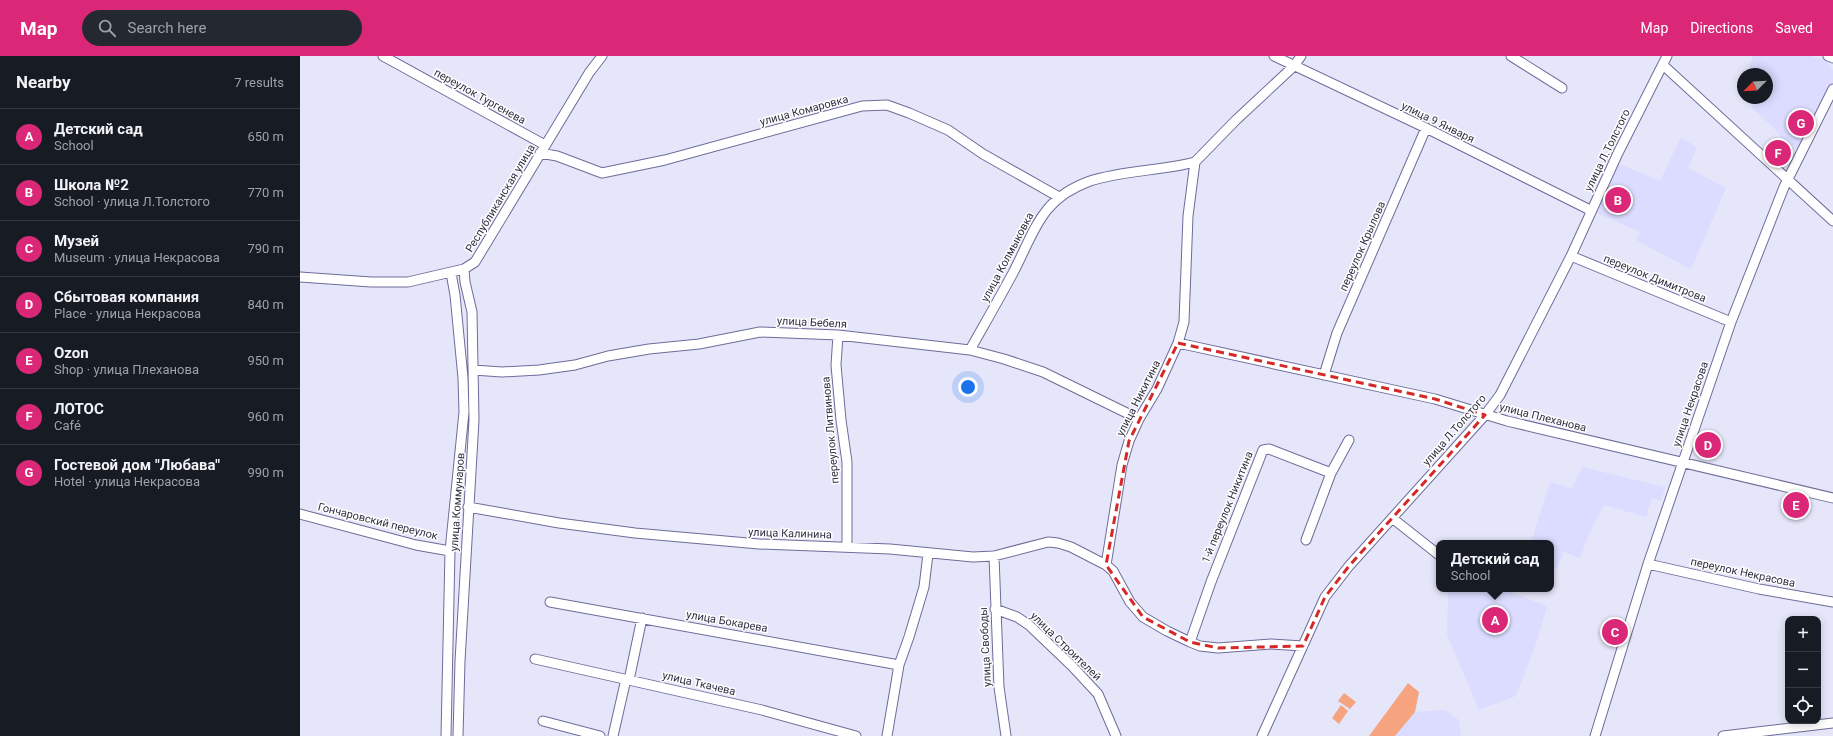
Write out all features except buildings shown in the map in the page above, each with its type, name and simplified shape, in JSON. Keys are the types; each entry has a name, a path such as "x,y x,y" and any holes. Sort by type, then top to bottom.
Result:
{"street":[{"name":"переулок Тургенева","path":"383,56 546,145"},
{"name":"Республиканская улица","path":"300,277 371,282 408,282 451,273 464,269 475,262 589,73 602,56"},
{"name":"улица 9 Января","path":"1274,56 1426,128 1590,210"},
{"path":"1195,162 1236,120 1294,66 1301,56"},
{"path":"1511,56 1562,88"},
{"name":"улица Л.Толстого","path":"1262,736 1325,597 1349,566 1486,415 1507,382 1570,256 1590,210 1667,56"},
{"path":"1828,56 1833,58"},
{"path":"1663,65 1833,221"},
{"name":"улица Некрасова","path":"1595,736 1648,564 1731,322 1784,187 1833,89"},
{"name":"улица Комаровка","path":"540,153 557,156 602,173 665,160 862,106 887,105 948,130 983,154 1059,197"},
{"name":"переулок Крылова","path":"1324,375 1338,333 1426,128"},
{"name":"улица Колмыковка","path":"970,350 1013,272 1036,224 1048,207 1059,197 1073,189 1102,178 1178,167 1195,162"},
{"name":"улица Никитина","path":"1106,565 1122,465 1129,441 1139,419 1157,390 1178,343 1184,322 1188,216 1195,162"},
{"name":"переулок Димитрова","path":"1570,256 1731,322"},
{"name":"улица Коммунаров","path":"458,736 460,661 474,420 472,312 465,282 464,269"},
{"name":"улица Коммунаров","path":"446,736 450,551 464,412 463,378 456,295 451,273"},
{"name":"улица Бебеля","path":"473,370 502,372 539,370 575,365 608,356 649,349 699,344 760,332 838,335 970,350 1004,359 1043,372 1139,419"},
{"name":"переулок Литвинова","path":"838,335 836,365 841,420 847,462 847,547"},
{"name":"улица Плеханова","path":"1178,343 1435,399 1486,415 1833,498"},
{"path":"1306,540 1331,473 1349,440"},
{"name":"1-й переулок Никитина","path":"1190,642 1211,582 1263,450 1269,449 1331,473"},
{"name":"улица Калинина","path":"468,507 559,523 635,533 759,544 847,547 973,557 994,556 1040,544 1058,543 1071,547 1106,565"},
{"name":"Гончаровский переулок","path":"300,514 416,545 450,551"},
{"path":"1392,518 1436,553"},
{"path":"888,736 899,665 924,586 928,554"},
{"name":"улица Свободы","path":"994,556 999,687 1006,736"},
{"name":"переулок Некрасова","path":"1648,564 1759,589 1833,602"},
{"path":"1106,565 1113,571 1130,602 1143,617 1190,642 1200,646 1218,648 1271,644 1303,646"},
{"name":"улица Бокарева","path":"550,602 899,665"},
{"name":"улица Строителей","path":"995,609 1017,617 1029,625 1072,666 1098,694 1116,736"},
{"path":"613,736 642,618"},
{"name":"улица Ткачева","path":"535,659 762,710 856,736"},
{"path":"543,722 600,736"},
{"path":"1723,736 1833,723"}],"highlighted area":[{"path":"1178,343 1435,399 1485,415 1349,566 1325,597 1303,646 1218,648 1190,642 1143,617 1106,565 1129,441"}],"shaded area":[{"path":"1753,56 1810,56 1825,60 1833,70 1833,81 1800,147 1796,148 1782,138 1777,131 1751,107 1753,104 1773,104 1773,68 1749,68"},
{"path":"1681,137 1697,148 1688,168 1726,188 1691,269 1637,241 1640,232 1596,213 1619,164 1660,181"},
{"path":"1582,467 1665,487 1661,501 1652,498 1646,517 1604,505 1589,534 1580,558 1564,552 1554,572 1554,540 1532,540 1550,482 1572,488"},
{"path":"1448,592 1510,592 1547,606 1537,641 1516,696 1479,710 1447,635"},
{"path":"1408,683 1419,692 1415,712 1395,736 1369,736"},
{"path":"1344,693 1356,702 1350,709 1338,701"},
{"path":"1341,705 1348,711 1339,724 1332,718"},
{"path":"1445,710 1459,720 1461,736 1395,736 1415,712"}],"place":[{"name":"Гостевой дом \"Любава\"","path":"1801,123"},
{"name":"ЛОТОС","path":"1778,153"},
{"name":"Школа №2","path":"1618,200"},
{"name":"Сбытовая компания","path":"1708,445"},
{"name":"Ozon","path":"1796,505"},
{"name":"Детский сад","path":"1495,620"},
{"name":"Музей","path":"1615,632"}]}
